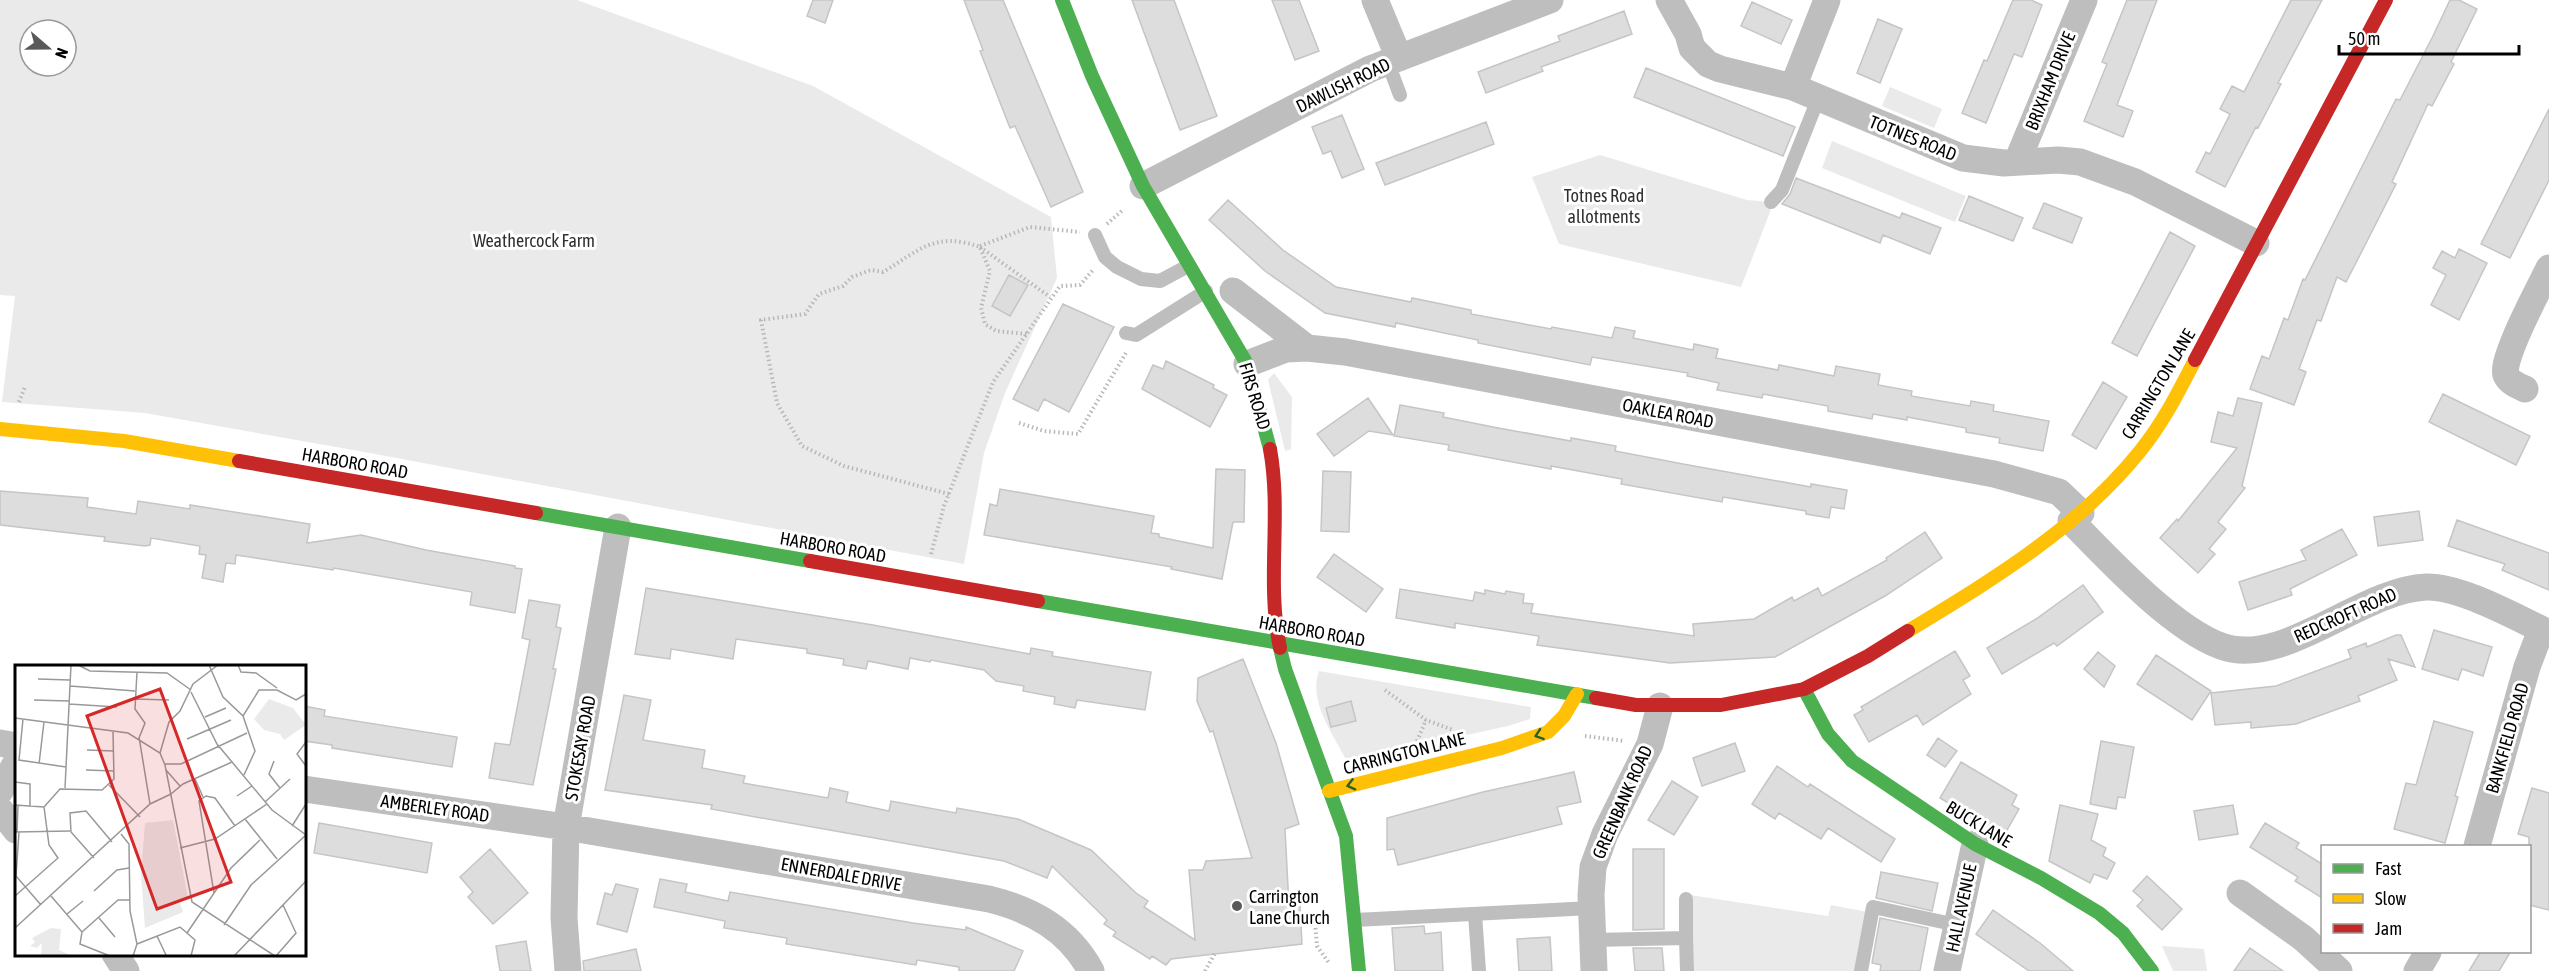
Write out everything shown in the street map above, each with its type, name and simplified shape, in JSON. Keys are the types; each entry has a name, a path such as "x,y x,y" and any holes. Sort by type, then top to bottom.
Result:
{"main road":[{"name":"FIRS ROAD","path":"1062,0 1092,76 1146,191 1188,266 1220,291 1247,364 1268,438 1274,471 1276,514 1272,585 1279,644 1285,669 1329,791"},
{"name":"CARRINGTON LANE","path":"1660,706 1721,705 1804,689 1868,656 1972,592 2046,541 2109,487 2142,449 2171,406 2386,0"},
{"name":"HARBORO ROAD","path":"0,429 124,441 1279,644 1577,693 1636,705 1660,706"},
{"name":"BUCK LANE","path":"1804,689 1817,716 1839,749 1852,761 1974,844 2041,878 2099,912 2123,933 2152,971"},
{"name":"CARRINGTON LANE","path":"1359,971 1346,836 1329,791 1502,748 1548,732 1564,716 1577,693"}],"street":[{"path":"1375,0 1394,60"},
{"name":"DAWLISH ROAD","path":"1146,191 1370,69 1550,0"},
{"name":"TOTNES ROAD","path":"1669,0 1688,34 1692,48 1707,64 1792,87 1963,158 2004,163 2058,160 2080,162 2109,171 2256,243"},
{"path":"1792,87 1827,0"},
{"name":"BRIXHAM DRIVE","path":"2017,162 2084,0"},
{"path":"2524,389 2513,383 2506,375 2505,366 2510,350 2549,268"},
{"name":"FIRS ROAD","path":"1220,291 1306,348"},
{"name":"OAKLEA ROAD","path":"1247,364 1286,349 1306,348 1356,354 1994,474 2059,492 2076,517"},
{"name":"REDCROFT ROAD","path":"2076,517 2153,600 2189,629 2222,646 2236,649 2261,648 2302,636 2375,598 2406,589 2429,587 2481,602 2545,632"},
{"name":"STOKESAY ROAD","path":"568,971 564,918 566,827 618,527"},
{"name":"BANKFIELD ROAD","path":"2477,845 2527,667 2545,632"},
{"name":"GREENBANK ROAD","path":"1594,971 1591,908 1593,867 1605,834 1650,744 1660,706"},
{"path":"0,743 15,746"},
{"path":"0,791 15,765"},
{"name":"AMBERLEY ROAD","path":"306,789 566,827"},
{"path":"0,810 15,829"},
{"name":"ENNERDALE DRIVE","path":"566,827 1010,904 1029,911 1052,925 1078,950 1091,971"},
{"name":"HALL AVENUE","path":"1947,971 1974,844"},
{"path":"2240,893 2303,938 2339,971"},
{"path":"2417,971 2427,953"},
{"path":"116,956 126,971"}],"lane":[{"path":"1394,60 1400,94"},
{"path":"1771,202 1782,190 1818,99"},
{"path":"1095,234 1105,257 1117,267 1142,279 1160,280 1188,266"},
{"path":"1131,334 1220,291"},
{"path":"1686,899 1687,971"},
{"path":"1861,971 1873,907 1957,925"},
{"path":"1355,920 1591,908"},
{"path":"1475,914 1479,971"},
{"path":"1592,940 1686,938"}],"path":[{"path":"980,247 1030,227 1095,234 1146,191"},
{"path":"949,494 844,466 802,446 777,404 761,320 805,314 819,294 843,286 852,277 871,270 882,272 924,246 944,241 961,240 980,247 1050,297"},
{"path":"980,247 990,272 981,308 985,324 996,331 1027,334"},
{"path":"926,582 934,537 993,382 1050,297 1060,286 1080,285 1105,257"},
{"path":"1019,423 1044,431 1078,434 1131,334"},
{"path":"18,404 26,387"},
{"path":"1374,660 1370,679 1426,720 1459,732"},
{"path":"1548,732 1650,744"},
{"path":"1205,971 1215,952"}],"green space":[{"name":"Weathercock Farm","path":"0,0 577,0 813,86 1051,217 1057,278 1005,393 984,453 964,564 145,413 2,402 15,296 0,295"},
{"path":"1890,87 1942,109 1934,128 1882,106"},
{"path":"1832,141 1966,196 1955,222 1822,168"},
{"name":"Totnes Road allotments","path":"1600,155 1747,200 1771,202 1770,212 1741,287 1559,244 1532,177"},
{"path":"1274,373 1292,397 1291,449 1285,451 1268,380"},
{"path":"1319,671 1531,707 1530,719 1508,726 1347,761 1319,706 1316,682"},
{"path":"1690,895 1828,916 1831,905 1868,912 1857,971 1691,971"},
{"path":"2162,946 2204,949 2207,971 2173,971"}],"building":[{"path":"813,0 833,0 825,23 807,16"},
{"path":"964,0 1003,0 1083,192 1051,207 1015,126 1010,128 980,51 983,50"},
{"path":"1132,0 1174,0 1217,116 1180,130"},
{"path":"1272,0 1299,0 1319,51 1295,60"},
{"path":"2013,0 2031,0 2042,5 2022,57 2014,54 1986,123 1962,113"},
{"path":"2127,0 2157,0 2117,105 2133,111 2123,137 2084,121 2107,64 2102,62"},
{"path":"2291,0 2322,0 2278,83 2281,84 2225,187 2196,172 2206,152 2210,154 2230,114 2220,109 2232,86 2244,92"},
{"path":"2450,0 2459,0 2477,9 2451,62 2454,64 2432,106 2428,104 2392,182 2396,184 2360,255 2346,282 2337,277 2321,321 2317,320 2299,369 2306,372 2294,405 2250,389 2262,356 2269,359 2284,318 2288,320 2303,279 2305,280 2396,99 2400,100"},
{"path":"1752,2 1792,20 1781,44 1741,26"},
{"path":"1624,11 1632,34 1541,67 1543,71 1486,93 1478,72 1560,41 1558,36"},
{"path":"1878,19 1902,29 1880,83 1857,73"},
{"path":"1646,68 1795,127 1783,156 1634,97"},
{"path":"2549,109 2549,180 2510,258 2481,244"},
{"path":"1342,115 1364,169 1342,178 1331,151 1323,154 1312,127"},
{"path":"1486,122 1494,144 1385,185 1376,163"},
{"path":"1796,178 1900,218 1902,213 1941,228 1930,254 1883,235 1880,243 1782,204 1790,194"},
{"path":"1969,196 2023,218 2013,241 1959,220"},
{"path":"1228,200 1283,250 1336,287 1411,302 1412,298 1471,310 1471,314 1612,338 1615,327 1635,331 1633,338 1693,350 1694,344 1718,349 1716,358 1778,370 1779,365 1834,376 1836,366 1880,374 1878,385 1912,391 1911,396 1970,406 1971,401 1994,405 1993,411 2049,421 2043,451 1999,443 2000,438 1966,432 1966,428 1907,417 1907,420 1873,414 1872,419 1828,411 1828,406 1763,394 1762,398 1717,390 1719,383 1687,376 1688,373 1592,357 1590,365 1478,343 1478,340 1396,323 1395,327 1325,313 1265,271 1209,220"},
{"path":"2044,203 2082,218 2072,243 2033,228"},
{"path":"2170,232 2195,246 2137,356 2112,343"},
{"path":"2459,249 2487,263 2459,320 2431,305 2446,275 2433,268 2442,251 2455,258"},
{"path":"1009,275 1028,285 1010,316 992,306"},
{"path":"1063,304 1114,327 1069,412 1044,399 1038,411 1013,399"},
{"path":"1166,361 1214,385 1213,388 1227,395 1210,427 1142,389 1153,365 1163,369"},
{"path":"2103,382 2127,397 2096,449 2072,435"},
{"path":"2443,394 2530,436 2516,465 2429,422"},
{"path":"1368,398 1393,435 1369,431 1334,456 1317,434"},
{"path":"2238,398 2262,403 2242,486 2245,488 2218,522 2226,529 2209,549 2215,554 2198,573 2160,538 2177,519 2178,521 2237,448 2211,442 2218,412 2233,416"},
{"path":"1400,405 1444,413 1443,417 1498,428 1571,441 1571,438 1616,446 1615,451 1683,464 1811,487 1811,484 1847,490 1844,509 1831,507 1829,518 1806,514 1806,511 1723,497 1722,502 1621,484 1622,479 1551,466 1551,469 1448,450 1449,445 1394,436"},
{"path":"1216,469 1245,470 1244,522 1233,522 1222,579 1171,569 1172,567 984,535 990,504 997,506 1000,489 1154,516 1151,533 1159,534 1159,537 1213,548"},
{"path":"1323,471 1351,472 1349,532 1321,531"},
{"path":"0,491 88,498 87,507 136,514 138,501 190,509 190,505 310,524 307,543 361,535 426,550 515,566 515,568 522,569 515,613 470,605 472,592 334,568 333,570 236,555 235,564 226,563 223,582 202,578 206,555 199,554 200,546 151,538 150,545 145,546 104,541 105,537 0,525"},
{"path":"2419,511 2423,540 2378,546 2374,517"},
{"path":"2457,520 2549,553 2549,590 2502,570 2505,564 2448,546"},
{"path":"2342,529 2357,555 2290,589 2292,595 2248,610 2239,582 2306,560 2301,550"},
{"path":"1925,532 1942,558 1885,596 1775,657 1670,663 1537,645 1539,636 1455,623 1455,628 1396,618 1400,589 1473,601 1475,592 1485,594 1485,590 1505,594 1506,591 1524,594 1523,603 1533,604 1531,613 1694,636 1693,624 1754,619 1792,597 1794,601 1818,588 1822,596 1887,560 1886,558"},
{"path":"1334,554 1383,589 1366,612 1317,577"},
{"path":"2083,585 2103,612 2057,646 2054,643 2002,674 1987,648 2036,619"},
{"path":"646,588 873,625 1030,654 1031,648 1053,652 1052,656 1151,672 1145,710 1077,700 1075,708 1054,704 1055,697 1023,691 1024,686 996,681 984,670 931,660 930,662 910,658 908,669 868,661 866,669 843,665 844,659 807,653 807,649 736,639 733,659 671,649 670,659 635,654"},
{"path":"529,600 560,605 556,627 561,628 553,669 556,669 533,785 489,778 495,743 510,745 530,640 522,638"},
{"path":"2434,630 2492,647 2483,676 2462,669 2458,680 2422,669"},
{"path":"2401,635 2415,667 2388,659 2397,680 2358,696 2360,701 2296,724 2251,728 2251,722 2215,725 2211,693 2276,686 2351,658 2348,650 2366,643 2367,647"},
{"path":"1955,651 1970,676 1963,680 1971,694 1923,725 1917,715 1869,742 1854,715 1863,710 1861,707"},
{"path":"2098,652 2115,666 2104,687 2084,669"},
{"path":"2156,655 2211,691 2192,720 2137,684"},
{"path":"1243,659 1276,743 1299,824 1285,829 1289,906 1300,905 1302,944 1171,959 1166,965 1152,956 1150,959 1113,936 1116,932 1104,924 1107,920 1052,866 1047,878 1004,861 711,809 712,805 605,790 624,695 651,700 643,740 705,750 702,768 745,776 743,783 828,798 830,788 848,792 846,802 889,811 891,801 956,813 957,808 1018,819 1091,850 1136,893 1148,901 1144,907 1195,940 1189,870 1203,870 1206,861 1252,858 1213,731 1210,732 1197,701 1198,678"},
{"path":"1351,701 1356,721 1331,727 1326,708"},
{"path":"306,706 325,710 324,716 457,737 452,767 332,748 332,745 306,741"},
{"path":"2434,721 2473,732 2445,843 2394,829 2406,783 2416,785"},
{"path":"1938,738 1957,751 1945,767 1927,755"},
{"path":"2101,741 2134,747 2125,798 2118,797 2116,809 2090,804"},
{"path":"1735,743 1745,771 1702,786 1693,758"},
{"path":"1961,762 2017,795 2012,805 2019,809 2003,837 1940,798"},
{"path":"1777,766 1808,787 1810,784 1895,839 1881,862 1828,828 1821,839 1779,813 1775,819 1752,804"},
{"path":"1574,772 1581,802 1557,807 1562,824 1398,865 1394,849 1387,850 1387,818 1483,792"},
{"path":"1672,781 1698,797 1674,835 1648,820"},
{"path":"2532,788 2549,793 2549,910 2531,906 2531,845 2529,845 2529,837 2518,834"},
{"path":"2060,805 2098,814 2091,840 2106,848 2103,856 2115,863 2107,879 2094,874 2090,883 2049,861"},
{"path":"2233,805 2238,834 2199,840 2194,811"},
{"path":"319,823 432,843 427,873 314,853"},
{"path":"2265,823 2299,843 2296,848 2321,863 2321,897 2295,881 2298,877 2250,847"},
{"path":"490,849 528,893 493,924 468,897 473,892 460,877"},
{"path":"1633,849 1664,849 1664,929 1633,930"},
{"path":"1881,872 1938,883 1932,911 1876,898"},
{"path":"2147,876 2182,909 2162,930 2137,906 2143,900 2133,891"},
{"path":"660,879 687,884 685,892 728,901 730,892 913,923 966,930 966,927 1023,951 1014,971 959,971 959,967 917,960 916,965 786,944 787,938 724,928 725,921 654,907"},
{"path":"616,884 638,889 627,932 597,924 605,893 612,895"},
{"path":"1993,910 2040,943 2073,971 2029,971 1976,934"},
{"path":"1880,918 1928,928 1920,971 1880,971 1881,965 1872,963"},
{"path":"1424,926 1425,934 1441,932 1443,971 1395,971 1392,928"},
{"path":"1550,937 1552,971 1519,971 1517,939"},
{"path":"526,941 531,971 500,971 496,946"},
{"path":"1633,948 1662,948 1664,971 1635,971"},
{"path":"2250,948 2283,971 2234,971"},
{"path":"636,949 641,971 584,971 583,961"},
{"path":"2480,953 2510,953 2499,971 2469,971"}],"traffic: fast":[{"path":"1062,0 1092,76 1143,186 1247,364 1270,449"},
{"path":"536,513 810,561"},
{"path":"1038,601 1596,698"},
{"path":"1280,648 1285,669 1346,836 1359,971"},
{"path":"1804,689 1828,734 1852,761 1975,844 2041,878 2099,913 2123,933 2152,971"}],"traffic: slow":[{"path":"1908,631 2033,551 2090,504 2117,478 2149,440 2195,360"},
{"path":"0,429 124,441 239,461"},
{"path":"1329,791 1502,748 1548,732 1564,716 1577,694"}],"traffic: jam":[{"path":"2195,360 2386,0"},
{"path":"1270,449 1275,499 1274,598 1280,648"},
{"path":"239,461 536,513"},
{"path":"810,561 1038,601"},
{"path":"1596,698 1636,705 1721,705 1804,689 1868,656 1908,631"}],"place":[{"name":"Carrington Lane Church","path":"1237,906"}]}
